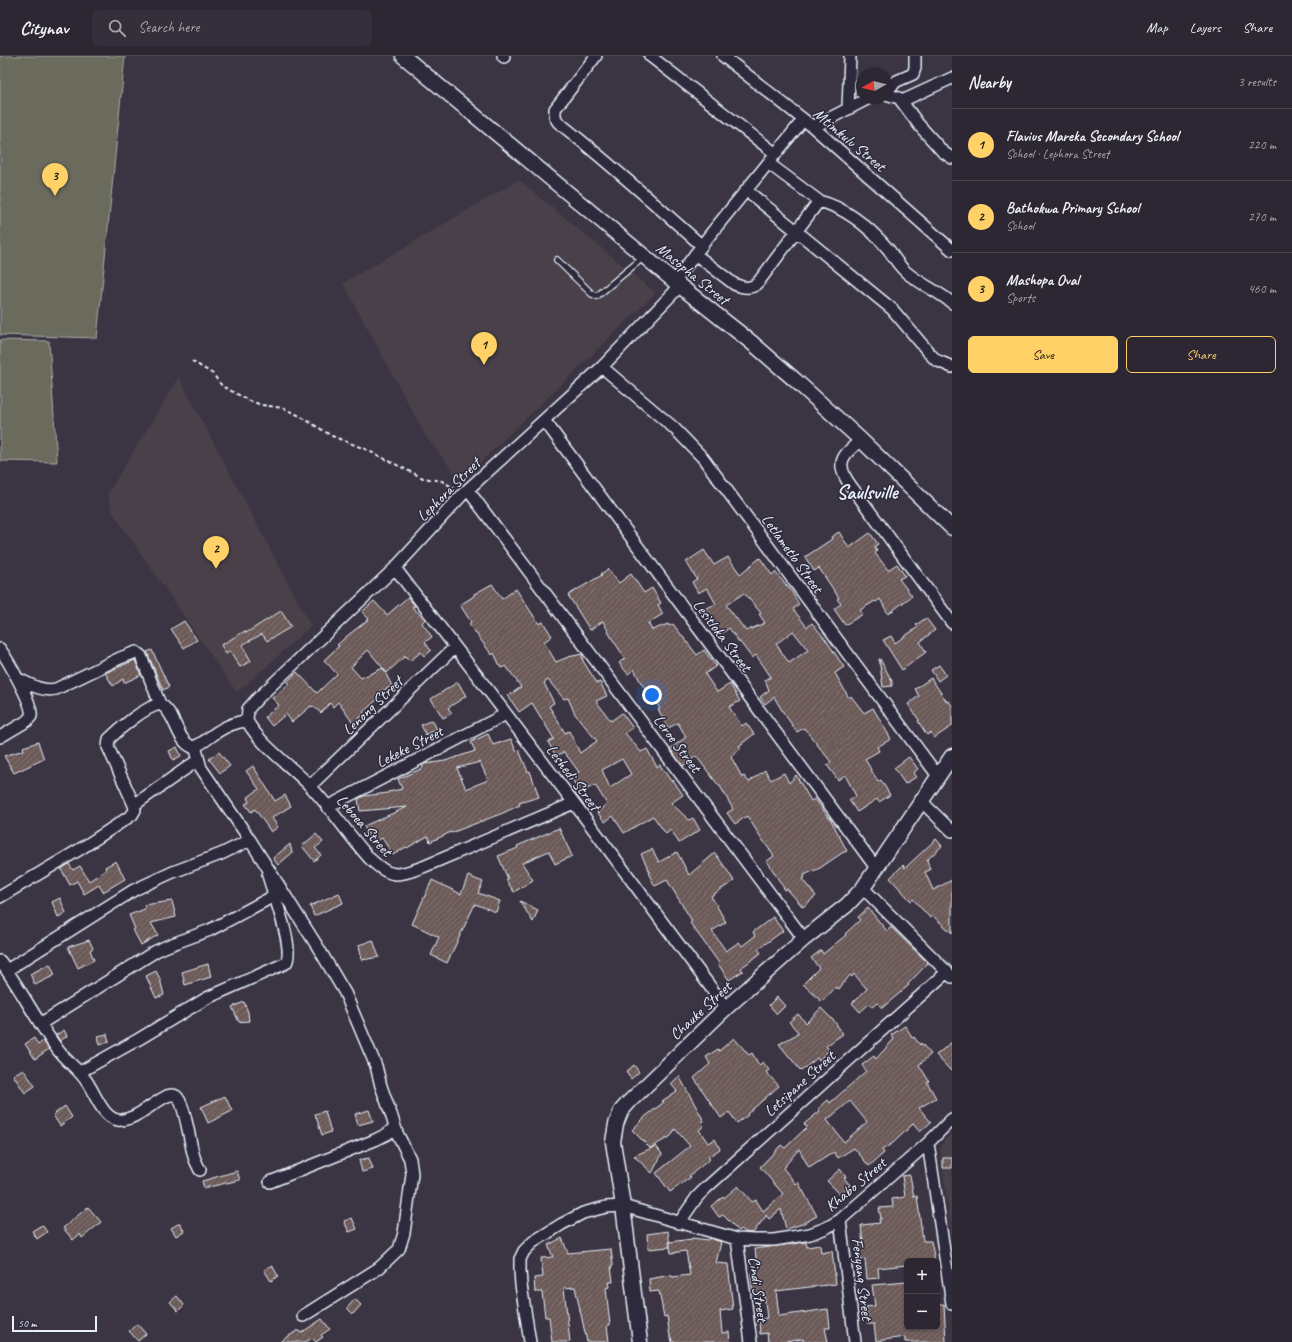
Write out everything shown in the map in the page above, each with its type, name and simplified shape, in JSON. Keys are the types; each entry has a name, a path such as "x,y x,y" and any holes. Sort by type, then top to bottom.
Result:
{"street":[{"name":"Masopha Street","path":"404,56 677,283 757,347 861,440 952,528"},
{"path":"596,56 555,109 555,117 558,122 619,172 734,284 741,287 753,287 758,284 819,201"},
{"path":"650,56 776,154"},
{"name":"Mtimkulu Street","path":"723,56 813,128 952,250"},
{"path":"848,109 850,56"},
{"path":"892,86 894,83 913,74 915,68 915,56"},
{"path":"902,101 952,78"},
{"path":"892,95 902,101 919,125 943,152 952,158"},
{"path":"813,128 858,104"},
{"name":"Lephora Street","path":"247,720 248,709 257,699 395,568 466,491 602,367 677,283 698,250 803,120"},
{"path":"768,163 819,201 853,217 869,230 888,249 905,271 952,303"},
{"path":"746,190 796,232 882,300 897,314 936,360 952,367"},
{"name":"Letlametlo Street","path":"602,367 674,428 703,458 938,776"},
{"name":"Lesitloka Street","path":"544,420 876,869"},
{"path":"861,440 846,454 843,459 843,472 857,494 952,623"},
{"name":"Leroe Street","path":"466,491 804,939"},
{"name":"Leshedi Street","path":"395,568 574,803 726,1008"},
{"name":"Lenong Street","path":"310,786 455,647"},
{"path":"0,649 4,664 17,678 31,711 30,717 0,737"},
{"path":"17,678 40,689 56,690 120,658 136,652 142,656 160,704 166,710 186,743 190,746 195,746 225,727 247,720"},
{"path":"0,897 129,818 135,810 134,805 110,753 108,739 133,719 152,707 160,704"},
{"name":"Lekeke Street","path":"327,806 506,714"},
{"name":"Leboea Street","path":"247,720 251,729 270,749 310,786 370,859 381,869 392,874 405,873 423,867 574,803"},
{"path":"195,746 198,760 205,774 250,840 345,993 376,1066 383,1093 400,1140 408,1153 412,1174 404,1233 399,1249 379,1268 304,1316"},
{"name":"Chauke Street","path":"640,1342 623,1206 613,1142 616,1124 621,1111 643,1087 726,1008 804,939 847,904 863,888 952,756"},
{"path":"134,805 198,760"},
{"path":"922,802 952,831"},
{"path":"200,1170 193,1154 182,1107 176,1095 171,1094 124,1120 117,1120 110,1116 104,1111 86,1079 63,1057 3,966 134,890 173,872 221,854 250,840"},
{"path":"80,1072 207,998 286,963 289,954 287,940 264,863"},
{"path":"863,888 949,974"},
{"path":"40,1024 156,951 210,930 274,896"},
{"name":"Letsipane Street","path":"679,1223 697,1197 706,1188 949,974"},
{"name":"Khabo Street","path":"623,1206 737,1239 774,1240 810,1234 826,1228 840,1220 928,1143 952,1119"},
{"path":"270,1182 376,1140 387,1134 395,1127"},
{"path":"928,1143 951,1289 952,1304"},
{"path":"530,1342 520,1270 520,1259 524,1251 532,1242 542,1235 583,1213 606,1207 623,1206"},
{"name":"Fenyang Street","path":"840,1220 855,1342"},
{"name":"Cindi Street","path":"737,1239 750,1342"}],"lane":[{"path":"557,260 592,294 597,296 645,256"}],"path":[{"path":"192,361 212,374 222,386 250,401 262,405 283,408 298,415 332,436 365,449 423,478 442,481 466,491"}],"shaded area":[{"path":"519,180 656,293 461,481 426,437 343,283"},
{"path":"179,377 311,626 237,693 112,512 108,493"},
{"path":"952,1133 952,1239 940,1149 944,1141"}],"green space":[{"path":"0,56 125,56 97,338 0,335"},
{"path":"0,340 49,341 57,462 0,461"}],"building":[{"path":"839,532 849,548 870,533 878,544 874,547 877,551 875,553 888,570 897,564 905,576 899,579 912,596 888,614 880,599 876,602 875,601 860,610 863,614 845,625 834,609 841,604 837,599 839,598 819,568 814,571 805,557 832,539 831,537"},
{"path":"704,550 714,565 728,557 740,574 760,558 772,575 775,572 792,592 799,605 793,609 807,627 812,623 826,640 844,667 835,673 849,698 851,696 864,713 873,708 891,739 877,747 879,751 865,759 878,782 881,780 890,795 879,802 877,799 857,812 849,800 856,796 845,775 838,780 827,765 831,762 804,728 797,732 774,697 765,704 760,697 769,690 765,680 771,677 756,655 752,658 729,628 720,635 706,617 704,609 716,604 707,588 698,593 692,582 697,579 686,562","holes":["744,593 761,613 759,614 765,623 746,631 726,605","793,631 808,650 789,663 776,644"]},
{"path":"608,569 619,583 631,574 644,593 652,588 661,603 658,605 663,614 648,623 652,630 668,624 669,626 673,624 697,655 704,650 716,666 705,674 717,692 730,684 740,701 729,707 742,726 746,723 754,734 739,746 741,748 731,757 742,777 744,776 749,782 765,770 771,780 784,773 789,783 796,775 811,801 815,799 830,818 847,851 820,868 804,875 805,877 802,879 816,896 803,907 787,889 785,890 767,861 774,856 747,816 735,824 727,813 733,809 720,786 696,756 683,766 670,749 686,737 678,723 668,728 658,709 660,708 641,683 634,669 628,674 619,663 625,658 611,637 603,621 590,630 568,595 602,575 601,574"},
{"path":"492,584 502,599 516,589 539,624 543,622 552,636 544,642 556,662 568,657 582,654 583,661 597,683 600,682 607,696 596,701 611,721 622,713 633,728 625,733 641,752 647,749 657,767 660,765 683,795 671,803 689,820 693,818 700,830 679,843 671,830 666,834 653,816 624,833 613,816 605,822 597,812 607,804 595,785 579,793 571,776 579,772 564,752 556,756 548,742 554,739 532,703 519,712 508,696 521,687 506,666 501,668 494,653 492,655 469,624 471,622 460,605 474,596 474,594","holes":["548,680 564,699 568,698 575,714 597,741 580,753 569,731 565,733 549,706 554,703 544,683","622,759 631,774 610,788 602,770"]},
{"path":"408,597 415,606 412,607 425,619 422,623 432,637 425,642 431,651 424,656 421,652 410,661 405,656 387,673 383,668 392,686 376,694 379,698 363,712 365,714 353,723 338,702 333,707 330,703 321,713 311,706 292,722 286,714 272,726 265,717 279,705 272,698 289,684 287,682 297,672 317,693 337,674 324,660 339,646 337,645 369,619 362,612 374,601 387,615","holes":["368,650 383,668 361,678 351,667"]},
{"path":"281,611 291,627 267,641 262,634 242,645 251,661 240,667 230,651 226,654 221,645 245,631 246,633"},
{"path":"926,618 935,630 920,642 926,652 902,670 883,640 891,636 895,643 918,627 916,625"},
{"path":"184,621 197,640 184,648 171,629"},
{"path":"152,650 169,687 163,690 147,652"},
{"path":"879,659 892,681 892,686 883,687"},
{"path":"135,660 141,675 124,683 123,679 113,686 105,673"},
{"path":"939,665 946,675 938,681 931,670"},
{"path":"931,678 947,702 949,701 952,706 952,726 934,738 931,732 927,735 908,704 919,696 915,689"},
{"path":"458,682 466,696 448,708 452,713 443,718 431,699"},
{"path":"432,720 437,729 426,735 421,725"},
{"path":"488,734 493,745 511,739 516,751 519,750 528,772 530,771 539,797 519,803 520,805 503,813 451,832 430,842 428,836 393,855 382,838 372,843 364,826 407,807 360,811 358,799 364,796 388,793 402,789 398,779 423,768 422,765 424,764 445,761 475,751 471,742","holes":["480,762 488,780 466,789 457,768"]},
{"path":"38,742 44,759 14,773 4,756 24,750 23,747"},
{"path":"177,747 181,756 173,760 169,751"},
{"path":"219,752 230,766 220,773 209,759"},
{"path":"909,757 918,769 913,773 916,777 905,784 894,768"},
{"path":"253,766 275,801 285,795 291,806 272,818 278,827 271,832 255,809 251,812 245,804 249,802 247,798 259,789 246,771"},
{"path":"559,828 572,856 555,864 549,851 522,863 533,880 514,892 506,880 508,879 498,856"},
{"path":"316,834 323,842 315,848 321,855 314,861 302,846"},
{"path":"936,839 942,846 927,860 930,870 925,872 933,890 952,880 952,933 933,916 930,918 913,899 911,901 890,878 903,865 905,868"},
{"path":"290,844 292,853 278,865 273,858"},
{"path":"652,849 659,862 677,852 689,875 715,853 734,881 711,896 726,922 712,931 726,951 739,942 742,946 755,936 753,932 773,917 783,931 758,949 761,953 741,968 743,971 729,980 718,964 719,963 690,923 692,921 667,880 655,886 648,873 650,872 641,854"},
{"path":"116,861 125,879 103,892 99,885 84,894 77,881 70,885 61,869 69,864 73,870 80,866 89,881 106,870 105,867"},
{"path":"468,876 483,882 478,893 500,901 496,912 475,904 447,963 431,955 439,937 412,924 432,880 461,894"},
{"path":"339,893 343,903 314,916 310,906"},
{"path":"60,898 66,913 58,917 52,902"},
{"path":"172,901 176,917 151,923 158,935 141,945 133,930 135,929 129,915 145,909 144,905"},
{"path":"520,901 538,910 533,922"},
{"path":"868,908 887,931 891,927 928,963 908,984 909,985 882,1008 877,1003 872,1007 869,1004 860,1012 852,1003 867,989 854,974 852,977 850,975 839,989 836,987 822,1002 803,984 819,968 811,958 821,950 823,954 846,935 845,934 860,920 858,917"},
{"path":"89,940 93,948 90,950 94,960 78,968 68,947"},
{"path":"373,940 379,957 362,960 359,945"},
{"path":"50,964 55,975 35,985 30,974"},
{"path":"208,964 211,977 185,985 182,972"},
{"path":"156,971 160,979 164,995 156,998 146,976"},
{"path":"777,997 785,1006 777,1014 769,1005"},
{"path":"244,1002 248,1012 249,1021 239,1022 232,1007"},
{"path":"821,1008 835,1022 843,1034 826,1046 829,1050 819,1060 817,1058 801,1071 779,1044 799,1033 789,1022 798,1014 806,1023"},
{"path":"905,1026 913,1038 914,1037 920,1045 921,1043 931,1054 919,1065 929,1081 927,1082 936,1098 919,1108 931,1122 920,1132 913,1124 893,1143 882,1150 884,1153 869,1166 854,1148 838,1158 834,1152 809,1168 799,1149 783,1168 796,1184 798,1182 817,1216 802,1224 786,1229 781,1209 769,1219 766,1215 753,1233 745,1232 741,1229 739,1231 723,1215 719,1217 711,1206 723,1197 724,1198 738,1186 752,1202 756,1200 763,1211 783,1194 760,1167 781,1145 785,1148 807,1127 804,1124 820,1111 818,1109 828,1100 830,1103 866,1071 862,1065 874,1056 876,1059 894,1039 891,1035","holes":["850,1101 867,1122 844,1142 827,1120"]},
{"path":"64,1030 67,1036 60,1041 56,1035"},
{"path":"107,1034 109,1042 100,1045 98,1036"},
{"path":"34,1038 38,1045 43,1041 49,1049 35,1059 25,1044"},
{"path":"734,1038 749,1055 752,1053 759,1065 763,1062 769,1070 766,1072 779,1086 747,1114 748,1115 737,1123 729,1112 721,1118 694,1078 710,1064 706,1057 718,1049 719,1051"},
{"path":"952,1042 952,1072 936,1055"},
{"path":"634,1065 639,1072 631,1079 626,1072"},
{"path":"23,1069 35,1086 25,1093 13,1075"},
{"path":"679,1076 704,1121 701,1123 704,1126 699,1130 708,1143 715,1139 720,1149 708,1157 710,1159 689,1176 691,1177 670,1192 656,1173 690,1146 675,1129 671,1136 650,1148 632,1130 646,1116 664,1102 662,1101 677,1091 671,1084"},
{"path":"225,1096 232,1111 208,1123 201,1107"},
{"path":"65,1106 72,1117 60,1126 53,1115"},
{"path":"369,1110 373,1121 358,1125 355,1114"},
{"path":"325,1111 331,1132 322,1135 315,1114"},
{"path":"656,1146 662,1154 652,1173 634,1156"},
{"path":"369,1158 373,1169 362,1172 359,1160"},
{"path":"943,1158 952,1158 952,1168 943,1168"},
{"path":"840,1169 846,1177 844,1178 850,1185 840,1194 827,1181"},
{"path":"237,1171 240,1180 204,1188 202,1181"},
{"path":"910,1175 914,1197 917,1196 923,1241 931,1241 934,1258 904,1258 904,1265 878,1268 879,1278 867,1279 865,1259 860,1260 858,1246 863,1245 861,1225 880,1223 879,1219 881,1219 879,1208 893,1207 892,1199 905,1197 902,1176"},
{"path":"88,1207 101,1222 82,1238 80,1234 73,1240 63,1228"},
{"path":"352,1218 357,1229 349,1232 344,1221"},
{"path":"180,1223 184,1231 176,1236 171,1228"},
{"path":"42,1225 47,1232 37,1239 32,1231"},
{"path":"668,1231 670,1247 648,1249 647,1234"},
{"path":"562,1238 568,1253 611,1249 613,1282 609,1282 610,1287 606,1288 610,1325 607,1325 609,1342 587,1342 575,1287 564,1288 570,1342 552,1342 549,1317 545,1317 542,1292 535,1292 534,1278 543,1277 541,1258 553,1257 548,1245"},
{"path":"692,1238 708,1240 709,1238 721,1242 716,1263 728,1264 733,1309 720,1311 722,1333 729,1332 730,1342 672,1342 667,1316 664,1317 659,1291 650,1292 649,1279 671,1275 672,1277 690,1275 686,1251 671,1253 669,1242"},
{"path":"806,1242 807,1247 820,1245 821,1253 832,1251 836,1284 776,1291 779,1316 828,1309 830,1328 825,1328 828,1342 803,1342 803,1339 785,1342 768,1342 767,1333 760,1334 759,1319 767,1318 764,1294 753,1295 751,1274 758,1273 755,1249"},
{"path":"272,1265 278,1276 271,1281 264,1270"},
{"path":"904,1282 904,1330 940,1330 940,1305 944,1304 946,1342 905,1342 905,1337 876,1341 874,1324 868,1324 866,1307 875,1306 872,1285"},
{"path":"177,1296 184,1305 178,1311 170,1302"},
{"path":"355,1299 361,1305 353,1314 347,1308"},
{"path":"322,1319 330,1329 321,1335 323,1337 316,1342 312,1338 306,1342 280,1342 298,1330 301,1333"},
{"path":"137,1324 146,1334 138,1341 129,1331"}],"place":[{"name":"Mashopa Oval","path":"55,196"},
{"name":"Flavius Mareka Secondary School","path":"484,365"},
{"name":"Bathokwa Primary School","path":"216,569"}],"district":[{"name":"Saulsville","path":"867,492"}]}
